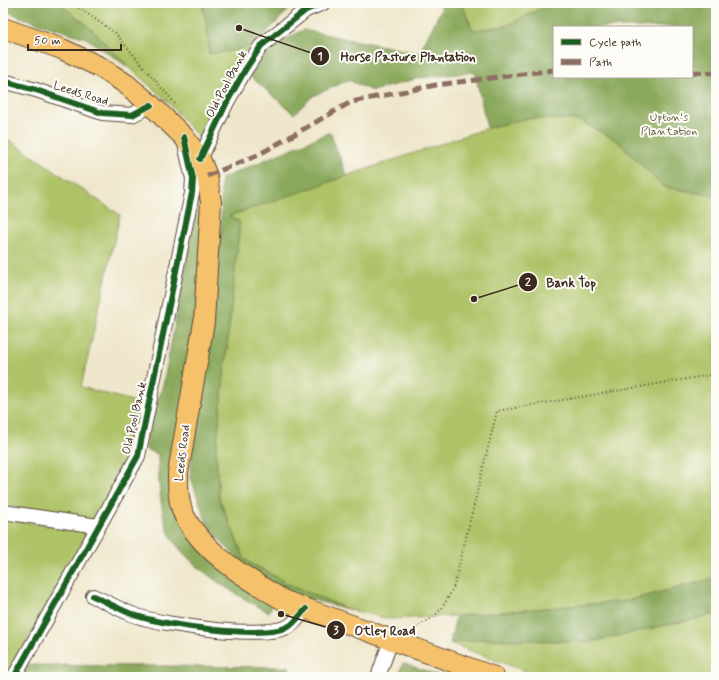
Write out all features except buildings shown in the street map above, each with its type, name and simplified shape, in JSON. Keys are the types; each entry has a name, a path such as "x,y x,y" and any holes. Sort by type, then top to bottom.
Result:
{"highway":[{"name":"Leeds Road","path":"3,28 62,49 100,67 158,99 200,159 207,176 211,202 204,322 180,454 178,473 178,496 185,517 198,535 217,554 257,585 306,609 494,677"}],"street":[{"name":"Old Pool Bank","path":"200,159 227,102 245,70 261,46 306,10 323,3"},
{"name":"Leeds Road","path":"3,81 36,90 102,113 132,115 158,99"},
{"name":"Old Pool Bank","path":"14,677 138,456 192,193 193,179 184,137"},
{"path":"3,512 98,526"},
{"path":"93,596 137,616 178,625 235,631 264,632 290,626 306,609"},
{"path":"378,677 400,643"}],"path":[{"path":"72,3 115,33 158,99"},
{"path":"400,643 415,629 439,612 454,586 497,411 716,374"}],"green space":[{"path":"3,3 58,3 86,24 131,69 86,38 34,22 3,10"},
{"path":"58,3 202,3 207,27 209,54 250,46 235,72 202,141 166,100 131,69 86,24"},
{"path":"202,3 301,3 293,7 262,37 249,46 209,54 207,27"},
{"name":"Upton's Plantation","path":"436,3 461,3 473,30 506,26 552,3 716,3 716,196 664,187 616,140 578,120 529,118 487,128 475,72 419,78 372,91 348,80 313,96 294,114 250,76 262,57 279,43 303,30 419,53 442,8"},
{"path":"461,3 552,3 506,26 473,30"},
{"path":"529,118 578,120 618,139 664,187 716,196 716,578 626,601 456,616 390,619 347,609 292,586 245,560 219,498 216,452 240,222 229,216 487,128"},
{"path":"330,132 347,176 229,216 240,222 216,452 219,498 245,560 292,586 347,609 298,596 249,570 227,548 207,524 190,475 195,424 221,233 221,179"},
{"path":"3,136 120,215 81,387 143,404 127,467 92,522 3,505"},
{"path":"199,195 204,197 182,527 274,601 269,612 228,589 199,568 176,545 169,533 163,516 159,483 158,454 146,450 147,435 164,381"},
{"path":"3,519 83,530 87,533 7,677 3,677"},
{"path":"716,578 716,614 590,642 482,639 450,643 456,616 626,601"},
{"path":"716,614 716,677 541,677 450,643 482,639 590,642"},
{"path":"403,663 443,677 398,677"},
{"path":"26,665 290,667 286,677 21,677"}],"marked path":[{"path":"207,176 258,155 351,102 436,85 553,70"},
{"path":"693,72 716,73"}],"cycle path":[{"path":"200,159 227,102 245,70 261,46 306,10 323,3"},
{"path":"3,81 36,90 102,113 132,115 151,105"},
{"path":"14,677 138,456 192,193 193,179 184,137"},
{"path":"93,596 131,614 150,620 192,627 240,632 279,630 295,622 306,609"}],"place":[{"name":"Horse Pasture Plantation","path":"239,28"},
{"name":"Bank Top","path":"474,299"},
{"name":"Otley Road","path":"281,614"}]}
